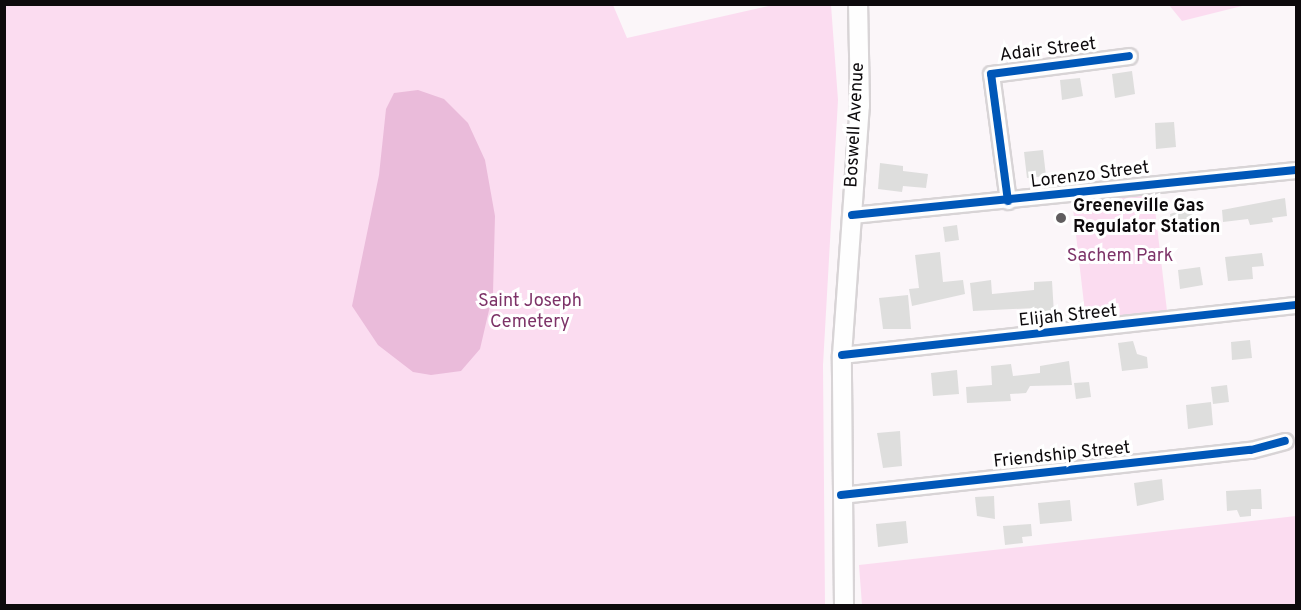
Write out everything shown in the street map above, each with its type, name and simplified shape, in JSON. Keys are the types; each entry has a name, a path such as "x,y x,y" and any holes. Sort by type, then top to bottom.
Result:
{"main road":[{"name":"Boswell Avenue","path":"844,606 841,495 842,355 860,106 858,4"}],"street":[{"name":"Adair Street","path":"1008,201 991,74 1129,56"},
{"name":"Lorenzo Street","path":"852,215 1008,201 1185,179 1296,170"},
{"name":"Elijah Street","path":"842,355 1296,305"},
{"name":"Friendship Street","path":"841,495 1231,453 1285,441"}],"green space":[{"name":"Saint Joseph Cemetery","path":"4,5 613,5 627,38 773,5 831,5 838,100 823,365 825,605 5,605"},
{"path":"1169,5 1246,5 1182,21"},
{"name":"Sachem Park","path":"1153,192 1167,311 1086,321 1072,200"},
{"path":"1296,516 1296,605 862,605 859,565"}],"shaded area":[{"path":"418,90 444,99 468,123 485,160 495,216 493,293 480,349 461,371 431,375 413,372 378,345 352,306 379,175 386,109 394,93"}],"building":[{"path":"1132,71 1135,94 1115,98 1112,74"},
{"path":"1080,78 1083,96 1062,100 1060,80"},
{"path":"1174,122 1176,147 1156,149 1155,123"},
{"path":"1043,150 1046,176 1027,178 1024,152"},
{"path":"880,163 903,166 903,171 928,174 926,188 903,186 902,192 878,189"},
{"path":"1285,198 1287,216 1272,218 1273,222 1250,225 1248,219 1223,222 1222,210"},
{"path":"1192,207 1195,227 1172,230 1170,214"},
{"path":"957,225 959,240 945,242 943,227"},
{"path":"940,252 943,282 963,280 965,294 912,306 909,289 919,288 915,255"},
{"path":"1262,253 1264,266 1252,267 1253,279 1228,281 1225,257"},
{"path":"1200,267 1203,285 1180,289 1178,270"},
{"path":"991,280 992,294 1034,290 1034,282 1052,281 1054,314 1042,316 1036,308 973,311 970,283"},
{"path":"908,295 911,329 883,329 879,298"},
{"path":"1250,340 1252,358 1232,360 1231,342"},
{"path":"1133,341 1137,354 1147,357 1148,368 1122,371 1118,343"},
{"path":"1069,361 1072,385 1030,386 1026,393 1010,394 1011,401 967,403 966,387 992,385 991,366 1011,364 1013,376 1040,373 1040,366"},
{"path":"957,370 959,394 933,396 931,373"},
{"path":"1089,382 1091,397 1076,399 1074,383"},
{"path":"1227,385 1229,402 1213,404 1211,387"},
{"path":"1211,402 1213,425 1188,429 1186,405"},
{"path":"900,431 902,466 883,468 877,433"},
{"path":"1162,479 1164,500 1137,506 1134,483"},
{"path":"1261,489 1262,509 1251,509 1251,516 1240,517 1237,510 1227,511 1226,491"},
{"path":"994,496 995,519 977,516 975,497"},
{"path":"1070,500 1072,521 1040,524 1038,503"},
{"path":"906,521 908,543 878,547 876,524"},
{"path":"1031,524 1032,536 1022,537 1023,543 1005,545 1003,526"}],"cycle path":[{"path":"1008,201 991,74 1129,56"},
{"path":"852,215 1296,170"},
{"path":"842,355 1296,305"},
{"path":"841,495 1251,450 1285,441"}],"place":[{"name":"Greeneville Gas Regulator Station","path":"1061,218"}]}
